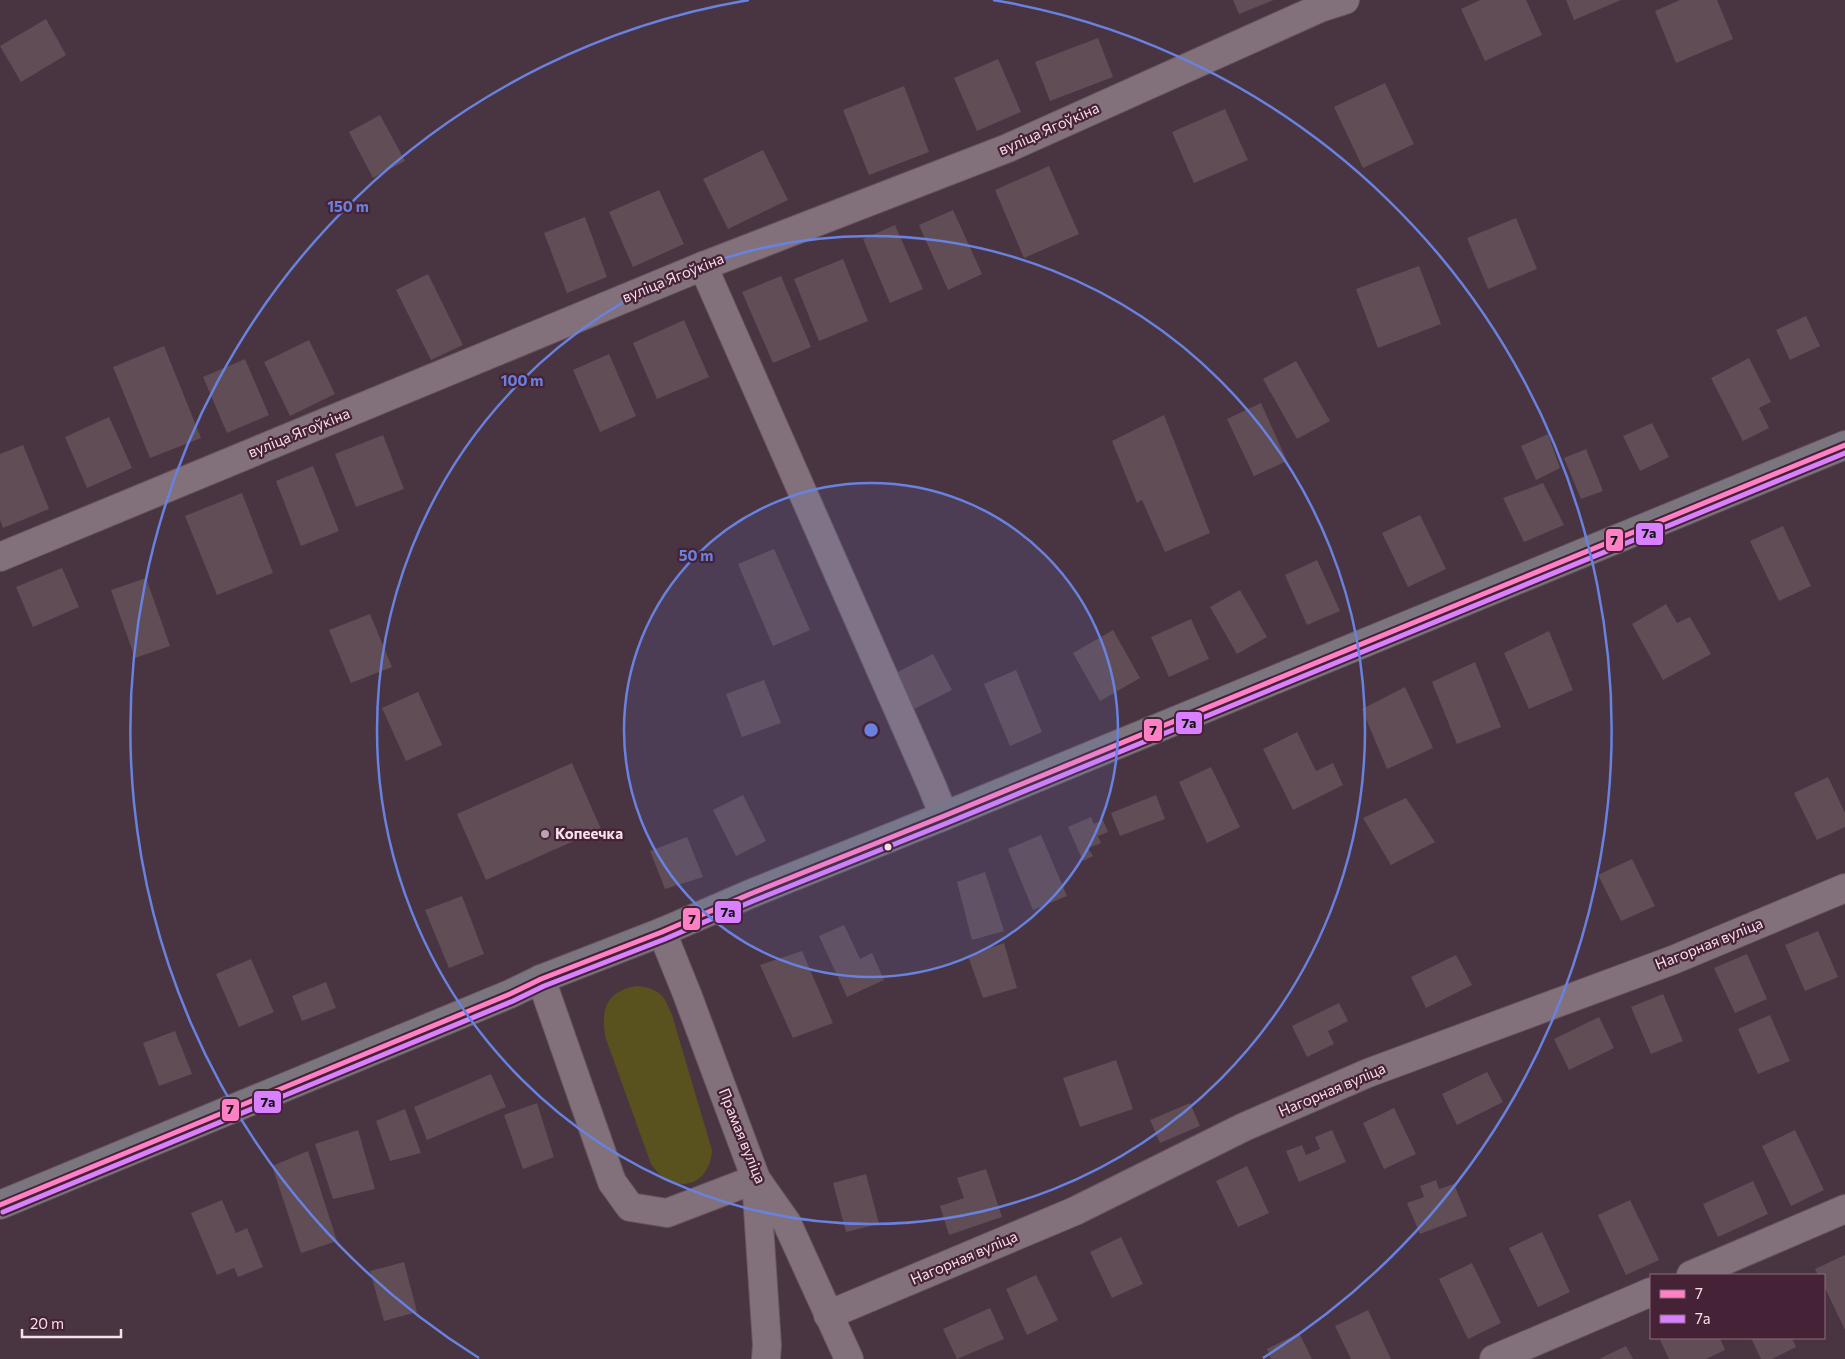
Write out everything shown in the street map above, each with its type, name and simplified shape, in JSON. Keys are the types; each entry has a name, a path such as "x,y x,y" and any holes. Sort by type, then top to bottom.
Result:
{"main road":[{"path":"0,1205 501,998 541,979 662,932 750,894 1845,446"}],"street":[{"name":"вуліца Ягоўкіна","path":"0,557 702,266 1008,148 1328,3"},
{"path":"702,266 944,816"},
{"name":"Нагорная вуліца","path":"828,1315 1075,1211 1244,1127 1368,1073 1673,960 1845,888"},
{"name":"Прамая вуліца","path":"662,932 756,1178 787,1223 849,1359"},
{"path":"541,979 612,1182 630,1207 667,1213 756,1178 763,1354"},
{"path":"1693,1274 1845,1209"},
{"path":"1494,1359 1650,1292"}],"shaded area":[{"path":"637,986 656,991 669,1008 712,1150 710,1163 705,1173 697,1180 689,1183 679,1184 669,1181 651,1164 606,1039 604,1020 607,1004 618,992"}],"building":[{"path":"1233,0 1274,0 1239,14"},
{"path":"1480,0 1526,0 1542,35 1485,61 1461,9"},
{"path":"1566,0 1621,0 1574,20"},
{"path":"1680,0 1717,0 1733,39 1676,63 1655,11"},
{"path":"46,19 66,55 21,82 0,46"},
{"path":"1098,38 1113,77 1050,101 1035,62"},
{"path":"998,59 1021,112 977,131 954,78"},
{"path":"1385,83 1414,144 1363,168 1334,107"},
{"path":"904,86 929,152 869,175 843,110"},
{"path":"1225,109 1248,160 1194,183 1172,132"},
{"path":"380,115 405,161 373,178 349,132"},
{"path":"763,150 788,200 728,229 703,179"},
{"path":"1049,166 1079,234 1024,258 995,190"},
{"path":"659,190 684,244 633,267 609,212"},
{"path":"953,210 982,274 948,290 919,225"},
{"path":"585,217 607,277 567,293 544,233"},
{"path":"1516,218 1537,269 1488,289 1467,238"},
{"path":"895,225 923,289 890,303 863,239"},
{"path":"843,259 868,321 819,341 794,279"},
{"path":"1419,266 1441,324 1378,348 1356,289"},
{"path":"428,274 463,345 431,360 396,290"},
{"path":"781,276 811,347 773,363 742,292"},
{"path":"1806,316 1820,346 1790,360 1776,330"},
{"path":"684,320 709,377 657,399 633,343"},
{"path":"309,340 335,394 290,416 264,362"},
{"path":"164,346 201,438 150,458 113,367"},
{"path":"609,354 636,416 600,432 573,370"},
{"path":"1749,358 1771,402 1759,408 1769,428 1743,441 1711,378"},
{"path":"245,359 269,415 227,433 203,377"},
{"path":"1296,361 1330,421 1297,439 1263,379"},
{"path":"1261,403 1287,461 1254,476 1227,419"},
{"path":"1164,415 1210,533 1165,552 1142,500 1137,503 1112,441"},
{"path":"109,417 132,468 87,488 65,437"},
{"path":"1652,423 1669,457 1640,471 1623,436"},
{"path":"1548,434 1560,468 1536,480 1521,446"},
{"path":"383,435 404,489 356,507 335,454"},
{"path":"23,445 49,509 3,528 0,520 0,454"},
{"path":"1586,449 1603,491 1581,499 1564,458"},
{"path":"313,466 339,531 301,546 276,481"},
{"path":"1543,483 1564,525 1524,542 1503,498"},
{"path":"242,493 273,573 217,595 185,516"},
{"path":"1420,515 1446,569 1408,587 1382,533"},
{"path":"1783,526 1811,586 1779,601 1750,541"},
{"path":"774,549 810,630 773,646 738,564"},
{"path":"1317,560 1340,611 1307,625 1285,575"},
{"path":"62,568 79,607 33,627 16,587"},
{"path":"146,578 170,646 135,658 111,590"},
{"path":"1240,590 1267,637 1237,654 1210,607"},
{"path":"1666,604 1677,623 1690,617 1711,654 1663,680 1632,624"},
{"path":"370,614 392,667 351,683 329,630"},
{"path":"1191,619 1209,659 1169,677 1151,637"},
{"path":"1113,630 1140,678 1100,701 1073,653"},
{"path":"1549,631 1573,690 1529,709 1504,653"},
{"path":"933,654 952,690 910,711 892,675"},
{"path":"1475,662 1501,727 1457,744 1432,682"},
{"path":"1016,670 1042,732 1010,746 984,684"},
{"path":"764,680 781,723 742,737 726,694"},
{"path":"1405,687 1433,748 1387,769 1362,709"},
{"path":"418,692 442,745 406,761 382,708"},
{"path":"1297,732 1316,771 1333,763 1343,785 1293,810 1263,749"},
{"path":"572,763 601,829 486,880 457,814"},
{"path":"1211,767 1240,827 1207,843 1179,782"},
{"path":"1828,777 1845,813 1845,827 1817,840 1794,793"},
{"path":"743,795 766,841 736,856 713,810"},
{"path":"1156,795 1165,819 1120,836 1111,813"},
{"path":"1406,798 1435,842 1391,865 1363,818"},
{"path":"1091,817 1094,824 1103,820 1108,832 1098,836 1101,843 1088,848 1093,856 1083,861 1068,827"},
{"path":"1041,835 1067,896 1033,910 1008,849"},
{"path":"687,837 703,877 665,889 650,851"},
{"path":"1632,859 1655,906 1621,921 1598,875"},
{"path":"985,872 1004,931 972,940 957,882"},
{"path":"462,896 484,954 449,968 425,910"},
{"path":"844,925 860,959 872,953 884,980 847,997 819,936"},
{"path":"1818,931 1838,977 1805,991 1785,945"},
{"path":"1004,943 1017,988 983,998 968,956"},
{"path":"802,951 833,1023 793,1038 760,965"},
{"path":"1747,954 1767,999 1735,1013 1714,968"},
{"path":"1456,955 1472,985 1426,1008 1411,977"},
{"path":"251,959 274,1012 239,1027 216,974"},
{"path":"326,982 336,1008 302,1021 292,996"},
{"path":"1663,994 1683,1041 1651,1054 1631,1007"},
{"path":"1339,1003 1348,1021 1328,1031 1334,1044 1307,1057 1292,1026"},
{"path":"1770,1015 1790,1061 1758,1074 1738,1029"},
{"path":"1599,1017 1614,1048 1569,1070 1554,1039"},
{"path":"175,1031 192,1074 159,1086 143,1043"},
{"path":"1116,1060 1133,1109 1080,1127 1063,1078"},
{"path":"1487,1072 1503,1102 1457,1125 1442,1094"},
{"path":"491,1074 506,1107 427,1140 414,1107"},
{"path":"537,1103 554,1157 523,1169 504,1115"},
{"path":"1190,1103 1200,1126 1160,1143 1150,1120"},
{"path":"1394,1108 1416,1154 1384,1169 1363,1123"},
{"path":"405,1109 421,1153 390,1161 376,1121"},
{"path":"358,1130 375,1189 333,1199 315,1144"},
{"path":"1332,1130 1346,1162 1299,1182 1286,1151 1302,1145 1306,1155 1320,1149 1315,1137"},
{"path":"1795,1130 1824,1190 1791,1206 1762,1146"},
{"path":"308,1151 337,1241 301,1253 272,1166"},
{"path":"1247,1166 1269,1213 1238,1227 1216,1181"},
{"path":"986,1169 1002,1217 949,1235 940,1206 964,1198 957,1178"},
{"path":"866,1174 879,1224 846,1232 833,1183"},
{"path":"1436,1180 1439,1189 1454,1184 1467,1216 1420,1234 1407,1203 1424,1197 1420,1186"},
{"path":"1753,1181 1768,1214 1718,1237 1703,1204"},
{"path":"222,1200 236,1233 247,1228 263,1267 238,1277 234,1268 217,1275 191,1213"},
{"path":"1630,1200 1659,1260 1626,1275 1598,1215"},
{"path":"1542,1232 1570,1292 1538,1307 1509,1248"},
{"path":"1121,1237 1143,1284 1112,1298 1090,1252"},
{"path":"1845,1255 1845,1330 1825,1288 1825,1274 1818,1274 1815,1269"},
{"path":"404,1262 417,1312 384,1321 370,1271"},
{"path":"1472,1263 1501,1323 1468,1339 1439,1279"},
{"path":"1036,1275 1058,1320 1027,1335 1006,1289"},
{"path":"990,1308 1004,1339 957,1359 943,1329"},
{"path":"1368,1310 1391,1359 1351,1359 1335,1326"},
{"path":"1299,1333 1312,1359 1271,1359 1267,1349"},
{"path":"1720,1339 1725,1350 1706,1359 1669,1359 1660,1340"},
{"path":"1751,1339 1792,1339 1796,1347 1772,1359 1761,1359"},
{"path":"1626,1346 1633,1359 1599,1359"}],"transit line":[{"name":"7","path":"0,1205 510,994 541,979 662,932 750,894 1845,445"},
{"name":"7а","path":"3,1212 513,1001 544,986 665,939 753,901 1845,453"}],"place":[{"name":"Копеечка","path":"545,834"}]}
